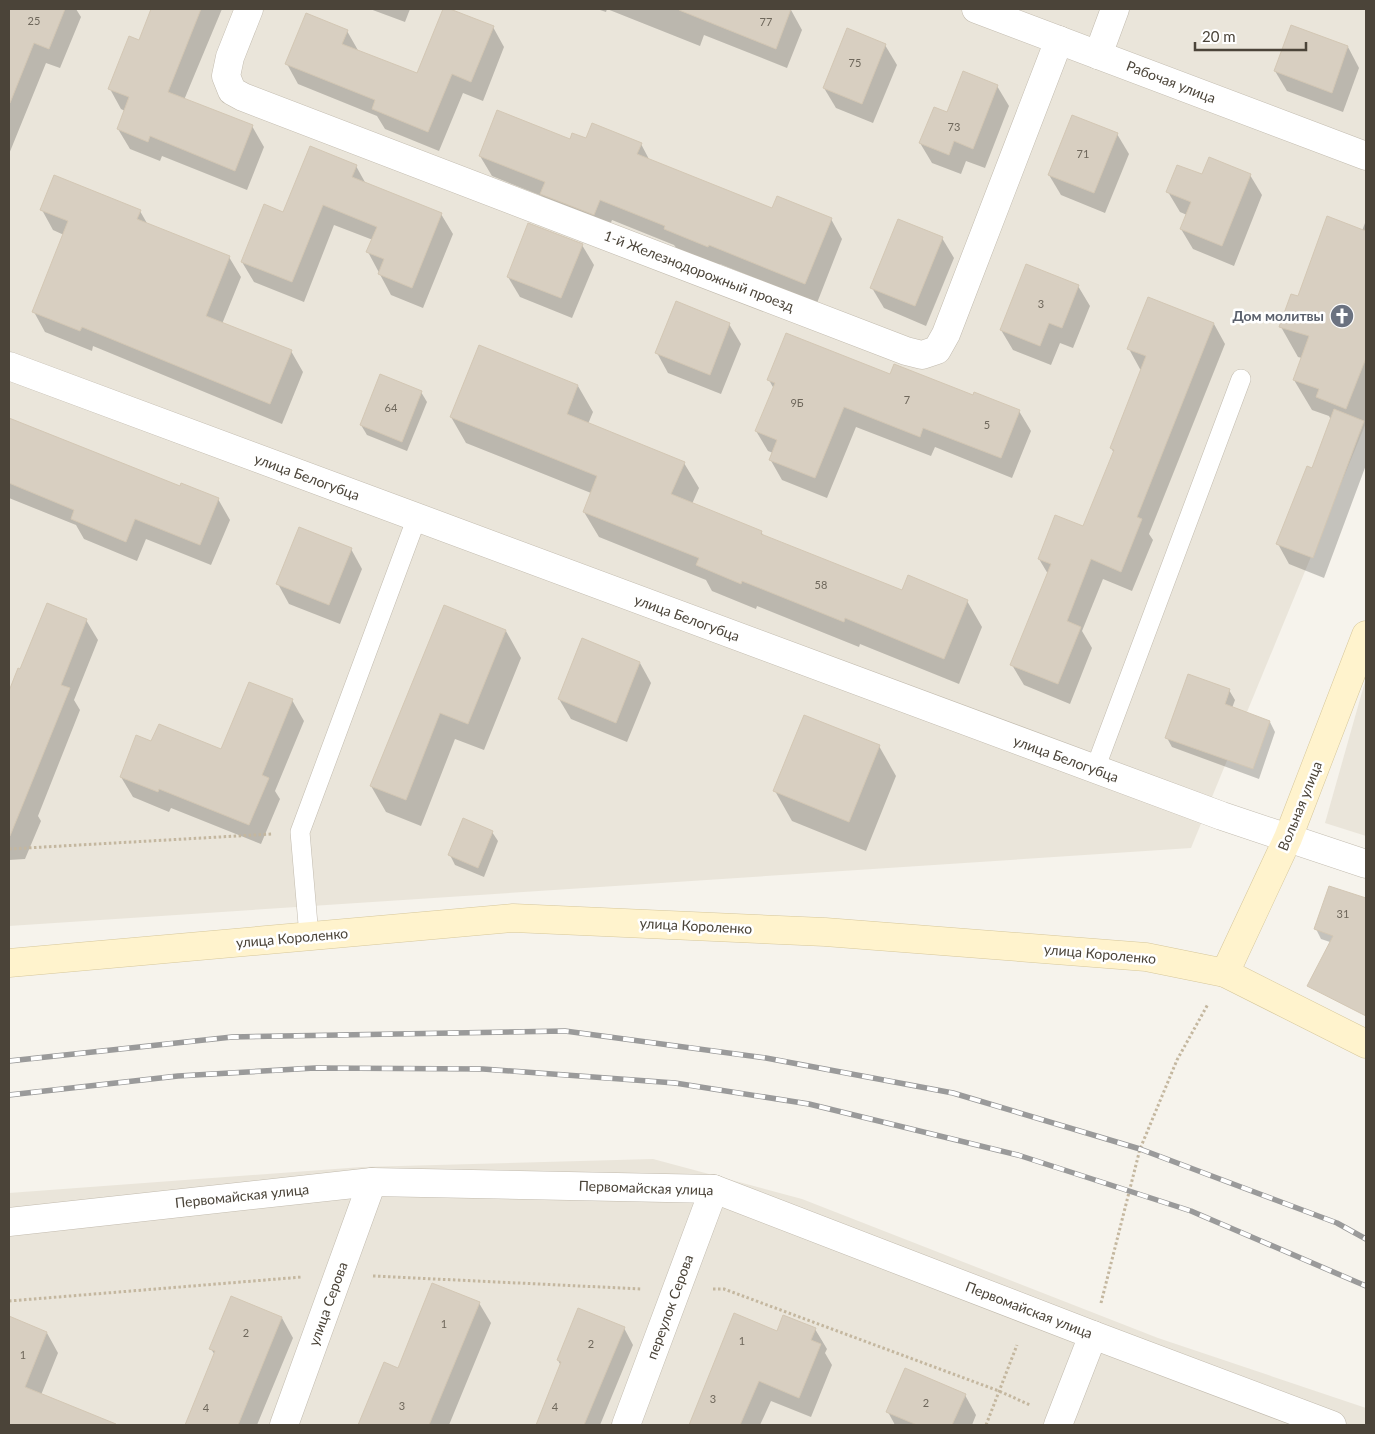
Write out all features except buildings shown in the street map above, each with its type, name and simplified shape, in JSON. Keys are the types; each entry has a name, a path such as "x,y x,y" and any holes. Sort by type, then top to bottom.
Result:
{"street":[{"name":"1-й Железнодорожный проезд","path":"249,9 230,57 226,76 232,91 906,351 922,355 937,350 946,334 1059,40"},
{"name":"Рабочая улица","path":"976,9 1366,156"},
{"path":"1098,55 1115,9"},
{"name":"улица Белогубца","path":"9,366 1222,816 1366,864"},
{"name":"Вольная улица","path":"1225,973 1288,838 1366,635"},
{"name":"улица Короленко","path":"9,964 512,918 826,932 1146,957 1225,973 1366,1044"},
{"name":"Первомайская улица","path":"9,1222 372,1182 714,1189 1332,1425"},
{"name":"улица Серова","path":"284,1425 372,1182"},
{"name":"переулок Серова","path":"626,1425 714,1189"},
{"path":"1060,1421 1093,1335"}],"lane":[{"path":"1095,769 1241,380"},
{"path":"309,936 300,832 417,518"}],"path":[{"path":"9,849 300,832"},
{"path":"1093,1335 1140,1149 1178,1060 1225,973"},
{"path":"9,1301 339,1274 676,1290 724,1289 999,1391 1060,1421"},
{"path":"986,1425 1017,1345"}],"shaded area":[{"path":"9,9 1366,9 1366,423 1191,848 9,926"},
{"path":"1366,678 1366,836 1325,823"},
{"path":"653,1159 802,1199 1158,1338 1366,1408 1366,1425 9,1425 9,1193 362,1167"}],"railway":[{"path":"9,1061 232,1037 565,1031 766,1058 953,1093 1140,1149 1337,1223 1366,1239"},
{"path":"9,1095 178,1076 315,1068 483,1069 675,1083 809,1104 1018,1155 1191,1211 1366,1286"}],"place":[{"name":"Дом молитвы","path":"1342,316"}]}
